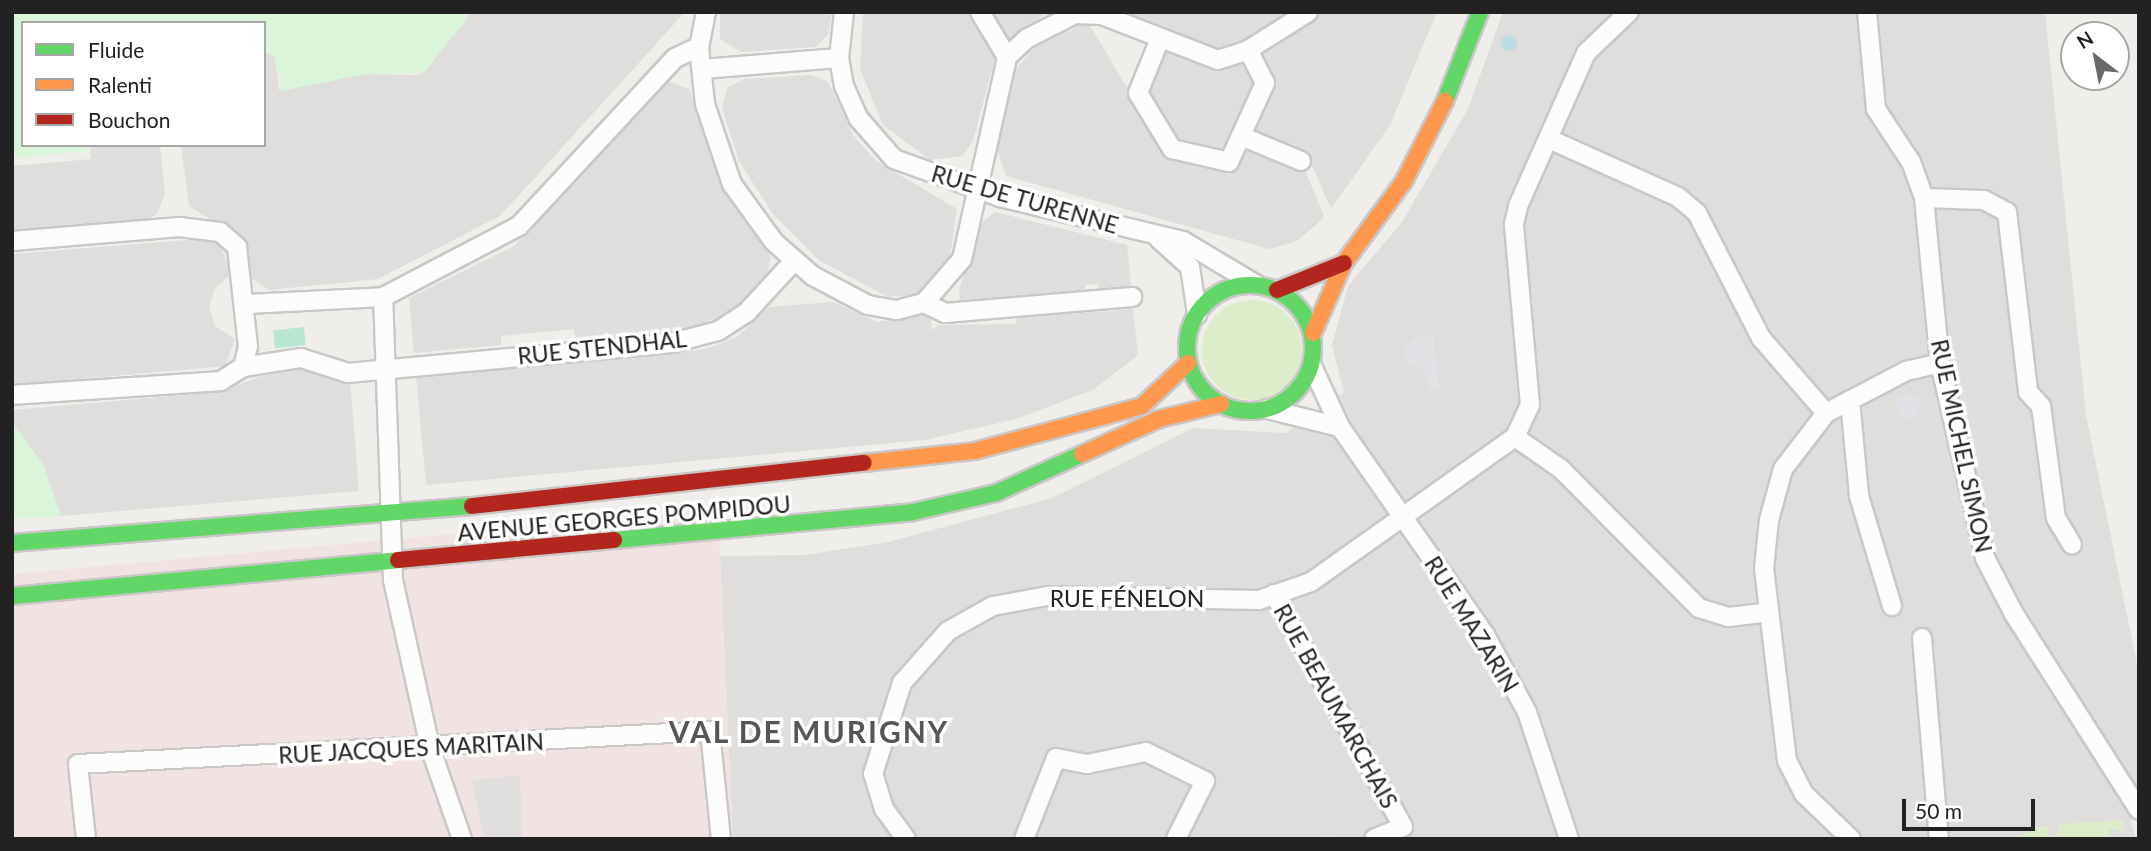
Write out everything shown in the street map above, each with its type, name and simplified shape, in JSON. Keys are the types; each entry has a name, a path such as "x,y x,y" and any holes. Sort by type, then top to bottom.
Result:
{"main road":[{"path":"1312,333 1344,262 1427,138 1479,12"},
{"path":"1277,290 1344,262"},
{"path":"1255,285 1277,290 1305,316 1312,333 1312,366 1286,401 1267,409 1221,404 1200,387 1188,363 1197,314 1222,291 1255,285"},
{"name":"AVENUE GEORGES POMPIDOU","path":"12,542 390,512 975,451 1142,405 1163,393 1188,363"},
{"name":"AVENUE GEORGES POMPIDOU","path":"12,596 913,512 996,493 1159,419 1221,404"}],"street":[{"path":"706,12 699,47 705,104 732,184 794,261 868,304 897,310 924,303 962,259 980,190 1007,57 1057,20 1076,14 1116,16 1159,41 1218,60 1248,50 1300,14"},
{"name":"RUE DE TURENNE","path":"844,12 839,58 859,119 894,159 980,190 1154,235 1208,253 1255,285"},
{"path":"980,12 1007,57"},
{"path":"1629,12 1586,53 1514,224 1530,405 1514,436 1561,469 1699,608 1729,617 1767,611"},
{"name":"RUE MICHEL SIMON","path":"1867,12 1876,109 1911,163 1924,198 1940,363 1996,583 2139,810"},
{"path":"1159,41 1138,93 1172,149 1229,162 1265,83 1248,50"},
{"path":"247,304 383,297 519,226 675,58 699,47"},
{"path":"702,69 839,58"},
{"path":"1241,136 1301,161"},
{"path":"1549,139 1678,197 1697,213 1761,338 1826,413"},
{"path":"1924,198 1984,200 2007,212 2028,392 2041,406 2056,518 2073,545"},
{"path":"12,241 178,227 220,232 237,247 247,304 243,367"},
{"name":"RUE DE TURENNE","path":"1154,235 1190,267 1197,314"},
{"name":"RUE STENDHAL","path":"12,395 221,381 243,367 301,358 348,373 673,343 718,331 747,312 794,261"},
{"path":"383,297 382,368 393,560 430,747 462,839"},
{"path":"924,303 945,313 1132,297"},
{"path":"1851,839 1804,794 1787,761 1767,611 1769,520 1783,469 1826,413 1906,371 1940,363"},
{"name":"RUE MAZARIN","path":"1312,366 1340,427 1485,635 1527,712 1569,839"},
{"path":"1850,400 1859,496 1892,606"},
{"path":"1267,409 1340,427"},
{"name":"RUE FÉNELON","path":"906,839 884,809 873,774 902,683 948,631 993,606 1047,596 1259,600 1311,582 1514,436"},
{"name":"RUE BEAUMARCHAIS","path":"1274,594 1403,827 1374,839"},
{"path":"1922,638 1939,839"},
{"name":"RUE JACQUES MARITAIN","path":"86,839 78,764 710,731 720,839"},
{"path":"1024,839 1056,758 1087,764 1146,752 1205,781 1175,839"}],"shaded area":[{"path":"472,12 685,12 500,216 378,279 269,290 249,277 240,238 189,206 181,147 266,147 266,53 275,56 279,90 366,74 418,75"},
{"path":"720,12 832,12 828,35 815,47 741,52 720,39"},
{"path":"863,12 973,12 996,54 973,141 963,156 930,160 883,125 860,69"},
{"path":"987,12 1048,12 1005,43"},
{"path":"1125,12 1288,14 1234,46 1213,50"},
{"path":"1323,12 1437,12 1390,125 1331,209 1307,154 1250,135 1260,56"},
{"path":"1503,12 2045,12 2086,415 2139,674 2139,812 2128,811 2136,839 733,839 720,556 804,555 888,542 1052,498 1193,428 1286,433 1344,392 1332,345 1348,286 1402,222 1468,109"},
{"path":"1088,22 1165,152 1233,168 1244,148 1304,168 1324,216 1319,222 1297,241 1269,249 1006,176 997,149 1016,69 1035,47"},
{"path":"1161,50 1220,70 1248,63 1258,80 1228,149 1177,143 1146,93"},
{"path":"812,75 828,82 853,135 876,161 957,209 949,263 924,294 888,297 820,261 773,214 739,161 722,108 727,88 744,79"},
{"path":"668,81 690,90 718,178 771,257 767,275 740,306 693,329 576,339 574,329 501,336 501,345 414,353 409,298 514,246 656,87"},
{"path":"90,147 160,147 165,194 157,214 146,221 12,233 12,166 91,159"},
{"path":"995,212 1127,245 1132,293 1099,295 1098,284 1085,285 1085,296 960,307 959,290 981,223"},
{"path":"199,239 219,245 228,262 229,276 215,288 209,307 215,326 235,339 225,366 12,385 12,254"},
{"path":"833,302 877,322 930,314 932,330 938,325 1016,324 1016,318 1133,309 1138,355 1093,390 1016,419 925,440 426,485 416,375 706,349 737,337 769,307"},
{"path":"692,313 694,326 597,341 595,328"},
{"path":"1433,336 1439,388 1430,390 1422,367 1410,365 1403,353 1414,337"},
{"path":"290,365 350,380 359,491 61,516 43,464 12,422 12,410 219,392"},
{"path":"1984,375 1987,416 1968,419 1957,392 1964,390 1963,376"},
{"path":"1908,395 1916,399 1920,407 1916,415 1908,419 1900,415 1896,407 1900,399"},
{"path":"1942,403 1944,424 1927,425 1925,404"},
{"path":"1962,490 1970,533 1954,536 1945,493"},
{"path":"718,510 733,839 12,839 12,574"},
{"path":"1755,640 1760,702 1736,704 1731,642"},
{"path":"520,775 522,839 484,839 472,780"},
{"path":"1363,819 1367,829 1326,839 1325,835"}],"green space":[{"path":"12,12 472,12 424,73 366,74 282,91 275,56 266,53 266,21 21,21 21,147 89,147 89,151 12,158"},
{"path":"1252,300 1271,304 1287,315 1298,331 1302,350 1298,369 1287,385 1271,396 1252,400 1233,396 1217,385 1206,369 1202,350 1206,331 1217,315 1233,304"},
{"path":"304,327 306,345 275,348 273,330"},
{"path":"12,422 43,464 61,516 12,519"},
{"path":"2124,820 2123,832 2110,828 2107,839 2056,839 2060,824"},
{"path":"2049,826 2049,839 2018,839 2032,828"}],"water":[{"path":"1509,35 1515,37 1515,49 1509,51 1503,49 1501,43 1503,37"}],"traffic: fast":[{"path":"1445,101 1480,12"},
{"path":"1250,285 1274,290 1295,303 1308,324 1313,348 1308,372 1295,393 1274,406 1250,411 1226,406 1205,393 1192,372 1187,348 1192,324 1205,303 1226,290 1250,285"},
{"path":"614,540 913,512 996,493 1082,454"},
{"path":"12,543 472,506"},
{"path":"12,596 398,560"}],"traffic: slow":[{"path":"1313,333 1344,263 1404,181 1445,101"},
{"path":"864,463 975,451 1142,406 1188,363"},
{"path":"1082,454 1159,419 1221,404"}],"traffic: jam":[{"path":"1277,290 1344,263"},
{"path":"472,506 864,463"},
{"path":"398,560 614,540"}],"district":[{"name":"VAL DE MURIGNY","path":"809,731"}]}
